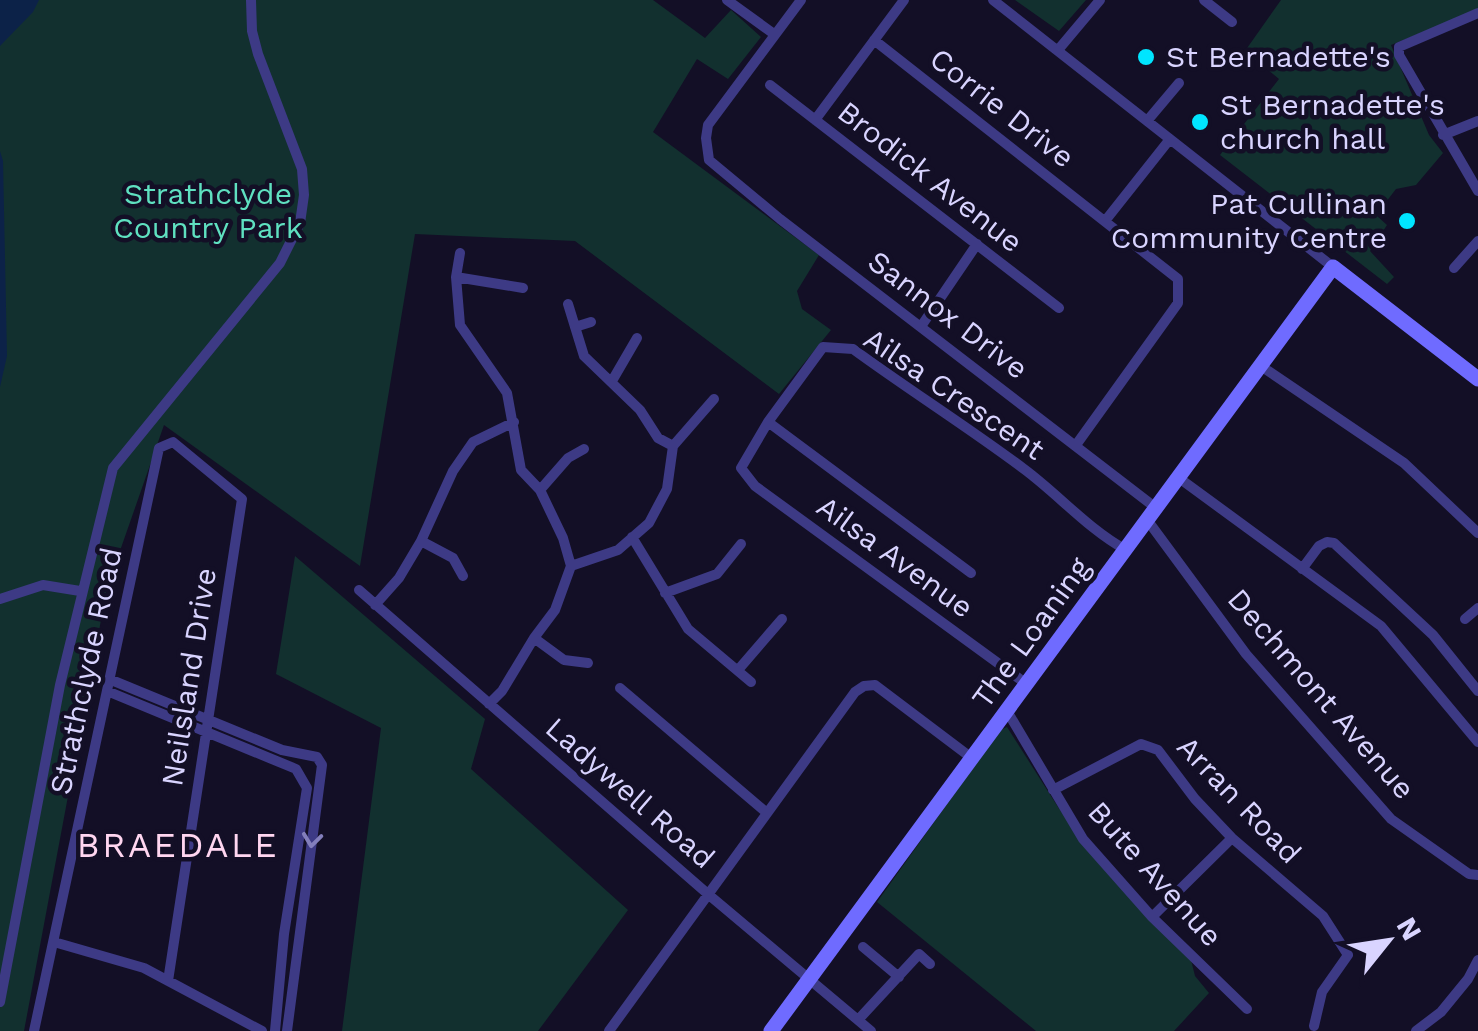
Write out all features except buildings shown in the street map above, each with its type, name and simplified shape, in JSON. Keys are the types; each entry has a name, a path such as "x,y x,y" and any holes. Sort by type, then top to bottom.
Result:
{"street":[{"path":"0,1002 80,591 112,468 280,263 300,222 302,169 258,54 252,31 252,0"},
{"path":"727,0 774,34 801,0"},
{"path":"815,120 904,0"},
{"path":"993,0 1478,378"},
{"path":"1058,50 1100,0"},
{"path":"1204,0 1232,22"},
{"path":"1478,13 1400,46 1400,55 1443,135 1478,191"},
{"name":"Sannox Drive","path":"774,34 708,125 709,160 780,219 1076,445 1152,515"},
{"name":"Corrie Drive","path":"874,40 1178,279 1178,302 1076,445"},
{"path":"1147,121 1179,83"},
{"name":"Brodick Avenue","path":"770,85 1060,308"},
{"path":"1443,135 1478,122"},
{"path":"1106,221 1170,139"},
{"path":"1454,268 1478,241"},
{"path":"922,325 977,244"},
{"path":"460,253 456,277 460,325 507,394 520,470 540,490 563,538 571,566 555,610 502,691 489,704"},
{"name":"The Loaning","path":"770,1031 1334,267"},
{"path":"456,277 524,288"},
{"path":"568,304 584,356 640,410 658,438 673,446"},
{"path":"575,327 591,322"},
{"path":"612,381 637,338"},
{"name":"Ailsa Crescent","path":"742,463 823,346 852,349 1020,466 1076,510 1096,533 1126,550"},
{"path":"627,355 642,363"},
{"path":"1261,366 1404,463 1478,533"},
{"path":"571,566 618,550 648,524 668,488 673,446 714,398"},
{"path":"376,605 422,541 453,471 473,442 514,422"},
{"path":"768,422 971,573"},
{"name":"Strathclyde Road","path":"34,1031 159,448 173,442 242,499"},
{"path":"560,444 568,458"},
{"path":"540,490 568,458 584,450"},
{"name":"Ailsa Avenue","path":"742,463 741,468 755,486 1028,685"},
{"path":"1179,478 1381,626 1478,742"},
{"name":"Neilsland Drive","path":"168,981 242,499"},
{"name":"Dechmont Avenue","path":"1152,515 1246,654 1391,819 1469,874 1478,875"},
{"path":"632,537 688,630 751,682"},
{"path":"422,541 453,558 463,576"},
{"path":"1302,569 1319,546 1334,543 1434,635 1478,691"},
{"path":"664,593 720,569 741,544"},
{"path":"709,559 720,569"},
{"path":"0,599 43,585 80,591"},
{"name":"Ladywell Road","path":"359,590 708,895 871,1031"},
{"path":"1466,619 1478,608"},
{"path":"738,670 778,623 786,639"},
{"path":"534,638 564,660 588,663"},
{"path":"108,685 206,718 282,750 317,757 322,764 288,1031"},
{"path":"108,685 300,773"},
{"path":"609,1031 855,692 875,685 973,759"},
{"path":"620,688 768,814"},
{"name":"Bute Avenue","path":"1007,712 1082,839 1152,917 1247,1009"},
{"name":"Arran Road","path":"1053,790 1141,744 1158,750 1195,799 1232,838 1323,916 1348,955 1322,992 1314,1026"},
{"path":"275,1031 284,934 307,788 300,773 305,755"},
{"path":"1152,917 1232,838"},
{"path":"54,942 144,968 262,1031"},
{"path":"863,947 899,977"},
{"path":"858,1020 918,954 930,964"},
{"path":"1416,1031 1441,1012 1478,960"}],"green space":[{"name":"Strathclyde Country Park","path":"0,0 653,0 705,38 731,10 761,37 728,79 697,59 653,132 819,255 797,291 802,309 831,330 779,394 575,241 415,234 360,566 164,425 107,588 24,1031 0,1031"},
{"path":"1015,0 1086,0 1059,31"},
{"path":"1281,0 1478,0 1478,10 1391,45 1429,135 1443,153 1416,185 1396,189 1376,215 1387,225 1370,251 1394,277 1387,284 1220,155 1279,79 1245,51"},
{"path":"295,556 485,719 471,769 628,910 538,1031 342,1031 381,728 276,674"},
{"path":"1007,727 1094,857 1190,956 1195,976 1209,993 1174,1031 1036,1031 877,902 1000,730"}],"water":[{"path":"0,0 39,0 33,12 0,46"},
{"path":"0,151 7,356 0,387"}],"place":[{"name":"St Bernadette's","path":"1146,57"},
{"name":"St Bernadette's church hall","path":"1200,122"},
{"name":"Pat Cullinan Community Centre","path":"1407,221"}],"district":[{"name":"BRAEDALE","path":"178,845"}]}
